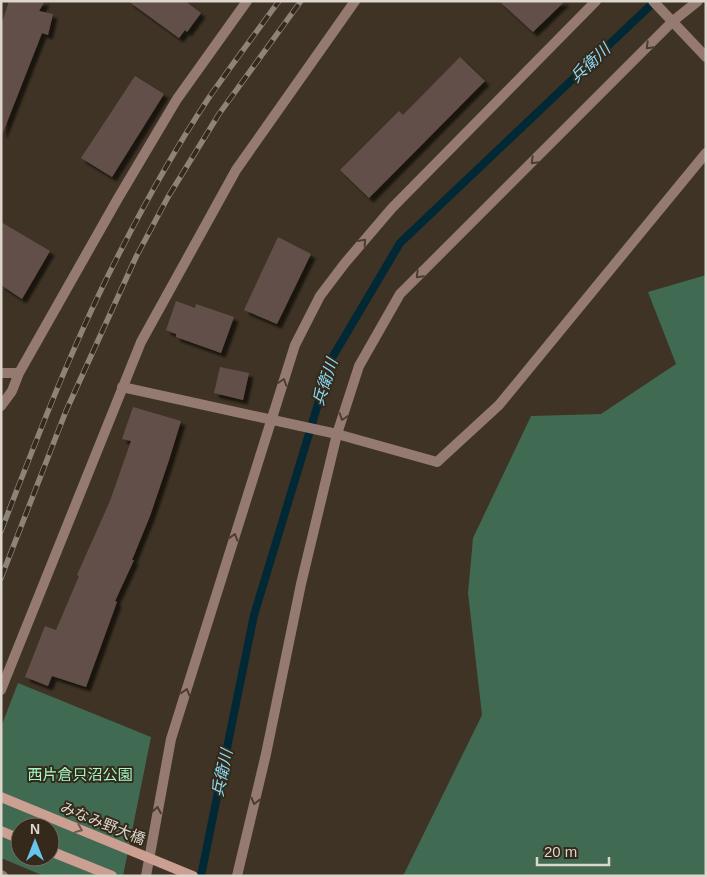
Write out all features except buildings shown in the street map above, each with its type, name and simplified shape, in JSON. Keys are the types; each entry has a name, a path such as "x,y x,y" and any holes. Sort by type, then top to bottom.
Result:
{"street":[{"path":"1,406 12,391 19,373 117,200 177,99 247,1"},
{"path":"1,690 141,342 236,170 355,1"},
{"path":"146,876 171,738 295,345 320,296 344,263 392,208 596,1"},
{"path":"652,1 706,57"},
{"path":"237,876 266,754 332,433 359,366 400,294 670,18 698,1"},
{"path":"122,388 332,433 437,462 499,405 706,153"},
{"path":"1,373 19,373"},
{"name":"みなみ野大橋","path":"1,797 193,876"},
{"path":"60,855 112,876"}],"green space":[{"path":"706,275 706,876 403,876 482,715 468,593 473,538 531,416 601,414 676,364 648,292"},
{"name":"西片倉只沼公園","path":"18,683 151,737 123,876 44,876 22,867 60,867 60,817 10,817 10,862 1,858 1,727"}],"waterway":[{"name":"兵衛川","path":"201,876 254,615 332,358 400,243 655,1"}],"railway":[{"path":"1,531 72,353 131,231 196,117 279,1"},
{"path":"1,578 66,411 136,257 168,197 219,114 301,1"}]}
